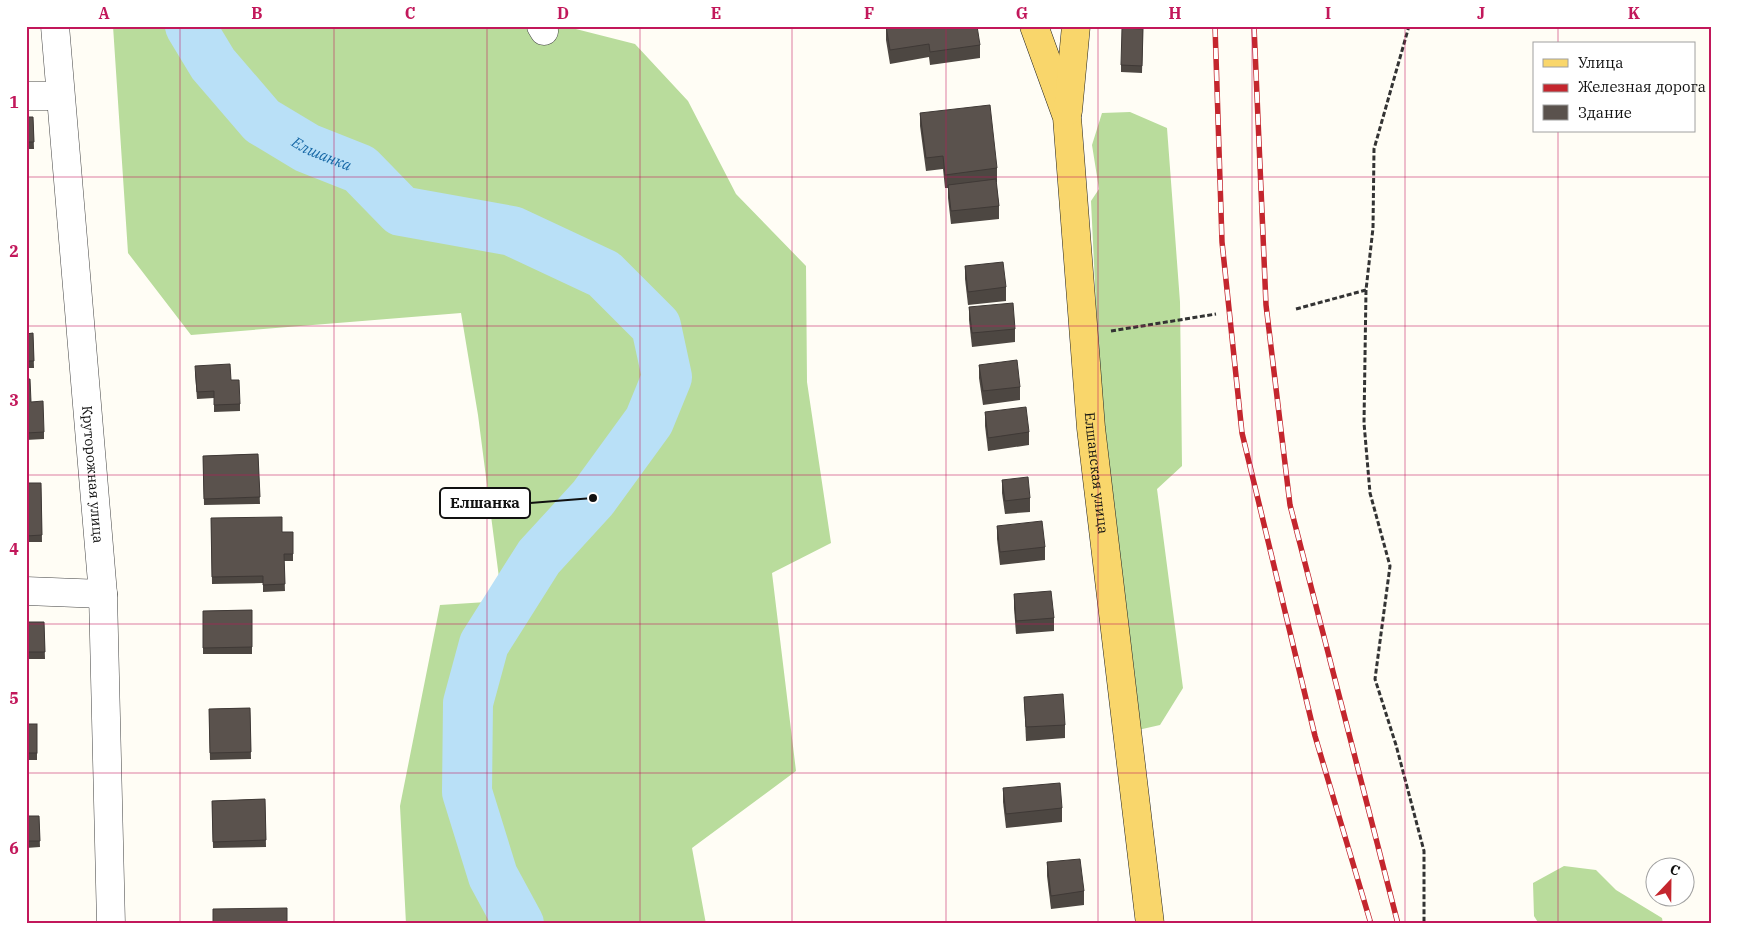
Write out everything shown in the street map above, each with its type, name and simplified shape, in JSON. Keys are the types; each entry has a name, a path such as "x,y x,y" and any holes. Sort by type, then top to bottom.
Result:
{"main road":[{"name":"Елшанская улица","path":"1034,26 1067,117 1092,438 1150,924"},
{"path":"1067,117 1076,26"}],"street":[{"name":"Круторожная улица","path":"55,26 103,594 111,924"},
{"path":"26,96 60,96"},
{"path":"26,591 103,594"}],"path":[{"path":"1409,26 1374,149 1374,228 1366,290 1364,423 1369,483 1390,566 1374,678 1396,745 1424,850 1424,924"},
{"path":"1296,309 1366,290"},
{"path":"1084,335 1216,314"}],"green space":[{"path":"113,26 564,26 635,44 688,101 736,194 806,266 807,382 831,543 772,573 796,771 692,848 706,924 406,924 400,806 440,605 502,601 478,415 461,313 191,335 128,253"},
{"path":"1130,112 1167,128 1180,302 1182,466 1157,489 1183,688 1160,725 1138,730 1103,451 1091,201 1099,189 1092,145 1102,113"},
{"path":"1564,866 1596,870 1616,890 1662,918 1663,924 1539,924 1534,916 1533,883"}],"building":[{"path":"26,26 28,44 26,44"},
{"path":"886,26 977,26 980,45 930,52 929,44 890,50"},
{"path":"1122,28 1143,29 1142,66 1121,65"},
{"path":"990,105 997,168 945,175 943,156 926,158 920,113"},
{"path":"26,117 33,117 34,142 26,142"},
{"path":"996,179 999,206 951,211 948,185"},
{"path":"1003,262 1006,287 968,292 965,266"},
{"path":"1013,303 1015,329 972,333 969,307"},
{"path":"33,333 34,361 26,361 26,334"},
{"path":"1017,360 1020,387 983,391 979,365"},
{"path":"230,364 231,380 239,380 240,404 214,405 214,391 197,392 195,366"},
{"path":"26,379 30,379 31,402 43,401 44,432 26,433"},
{"path":"1026,407 1029,432 988,438 985,412"},
{"path":"258,454 260,497 204,499 203,456"},
{"path":"1028,477 1030,498 1005,501 1002,480"},
{"path":"26,483 41,483 42,535 26,536"},
{"path":"282,517 282,532 293,532 293,554 284,554 285,584 263,585 263,576 212,577 211,518"},
{"path":"1042,521 1045,547 1000,552 997,526"},
{"path":"1051,591 1054,618 1016,621 1014,594"},
{"path":"252,610 252,647 203,648 203,611"},
{"path":"26,622 44,622 45,652 26,652"},
{"path":"1063,694 1065,725 1026,727 1024,697"},
{"path":"250,708 251,752 210,753 209,709"},
{"path":"26,724 37,724 37,753 26,753"},
{"path":"1060,783 1062,808 1006,814 1003,788"},
{"path":"265,799 266,840 213,842 212,801"},
{"path":"26,816 39,816 40,841 26,841"},
{"path":"1080,859 1084,891 1051,896 1047,862"},
{"path":"287,908 287,924 213,924 213,909"}],"waterway":[{"name":"Елшанка","path":"190,26 213,64 262,121 307,148 360,169 401,211 512,231 604,274 656,326 667,377 649,421 593,498 539,557 484,644 468,703 467,792 493,876 519,924"}],"railway":[{"path":"1215,26 1222,242 1242,433 1315,736 1371,924"},
{"path":"1254,26 1266,305 1290,505 1398,924"}],"place":[{"name":"Елшанка","path":"593,498"}]}
